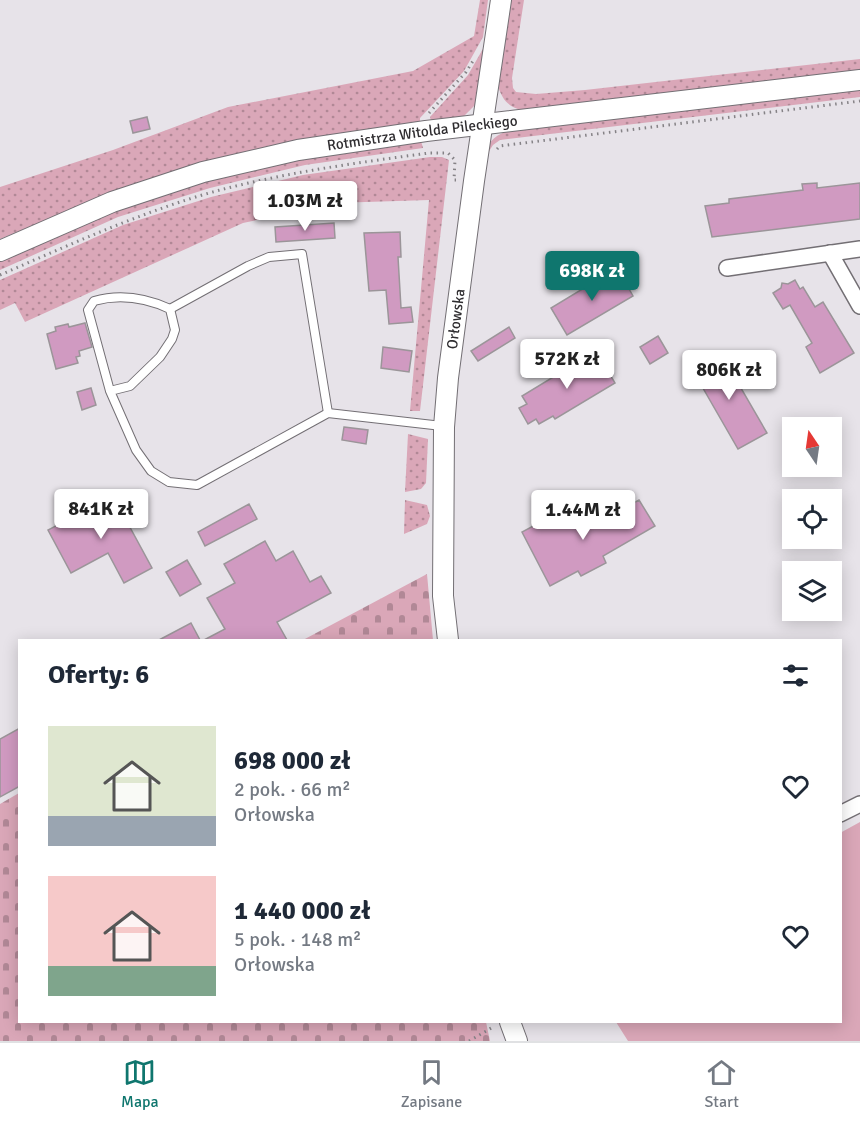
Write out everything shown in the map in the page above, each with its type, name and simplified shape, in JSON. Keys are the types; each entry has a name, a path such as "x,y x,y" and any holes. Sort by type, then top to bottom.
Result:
{"street":[{"name":"Orłowska","path":"448,639 443,596 444,426 448,378 474,181 501,0"},
{"name":"Rotmistrza Witolda Pileckiego","path":"0,251 112,202 203,172 298,150 426,131 860,80"},
{"path":"727,268 860,249"},
{"path":"830,253 860,306"},
{"path":"842,813 860,804"},
{"path":"502,1024 517,1041"}],"lane":[{"path":"170,309 269,257 302,254 328,413"},
{"path":"170,309 136,298 108,297 93,301 88,310 110,391 136,450 151,471 169,482 197,485 328,413 444,426"},
{"path":"110,391 129,386 160,357 175,330 170,309"}],"path":[{"path":"426,131 424,118 466,72 477,54"},
{"path":"496,150 500,146 860,101"},
{"path":"0,274 120,222 209,193 302,171 429,153 448,153 455,160 454,180 474,181"},
{"path":"469,1041 502,1024"}],"green space":[{"path":"480,0 488,0 483,37 464,71 420,118 420,123 315,137 279,145 122,189 0,239 0,187 113,150 228,107 413,71 474,36"},
{"path":"510,0 524,0 512,78 516,92 536,94 585,90 860,59 860,71 522,110 506,102 498,86"},
{"path":"488,40 478,102 464,116 431,121 430,117 468,75"},
{"path":"860,89 860,97 500,140 493,145 486,156 491,141 505,132"},
{"path":"421,141 423,148 305,165 210,188 118,217 0,270 0,260 114,209 206,180 302,156"},
{"path":"442,157 449,160 420,411 410,411 429,200 334,203 243,223 25,322 15,303 0,310 0,280 123,225 211,197 303,175"},
{"path":"408,434 428,439 426,483 421,489 405,492"},
{"path":"405,500 427,505 430,516 427,524 404,534"},
{"path":"427,574 433,639 305,639"},
{"path":"18,794 18,1023 486,1023 490,1041 0,1041 0,804"},
{"path":"860,822 860,1041 628,1041 617,1023 842,1023 842,832"}],"building":[{"path":"147,117 150,129 133,133 130,121"},
{"path":"817,183 817,188 860,183 860,219 712,237 705,206 729,203 729,199 803,190 802,184"},
{"path":"334,223 335,238 276,242 275,227"},
{"path":"400,232 401,257 398,257 401,308 411,307 413,322 389,324 386,290 369,291 364,233"},
{"path":"617,268 633,296 567,335 551,308"},
{"path":"795,280 800,289 803,287 815,307 823,302 854,353 820,373 806,347 812,343 790,305 783,309 773,293 781,288 782,283 788,284"},
{"path":"85,323 92,347 79,351 80,356 76,357 78,363 56,369 47,334 56,331 55,327 68,324 69,327"},
{"path":"509,327 515,338 478,361 471,351"},
{"path":"658,336 668,353 650,364 640,347"},
{"path":"383,347 412,351 409,372 381,368"},
{"path":"596,351 615,383 555,419 553,416 539,424 536,419 528,424 519,408 527,404 522,396"},
{"path":"720,352 767,433 738,449 692,369"},
{"path":"91,388 96,405 82,410 77,392"},
{"path":"344,427 368,430 366,444 342,440"},
{"path":"113,496 152,568 124,583 108,553 71,573 48,530"},
{"path":"639,500 655,526 603,556 606,563 581,576 578,571 550,586 522,532 550,517 553,523 578,510 587,528"},
{"path":"249,504 257,519 205,546 198,532"},
{"path":"265,541 276,561 293,551 310,582 321,576 331,593 277,622 286,639 206,639 225,629 207,598 235,583 224,564"},
{"path":"187,560 201,584 180,596 166,572"},
{"path":"191,623 199,639 161,639"},
{"path":"18,729 18,787 0,797 0,739"}]}
